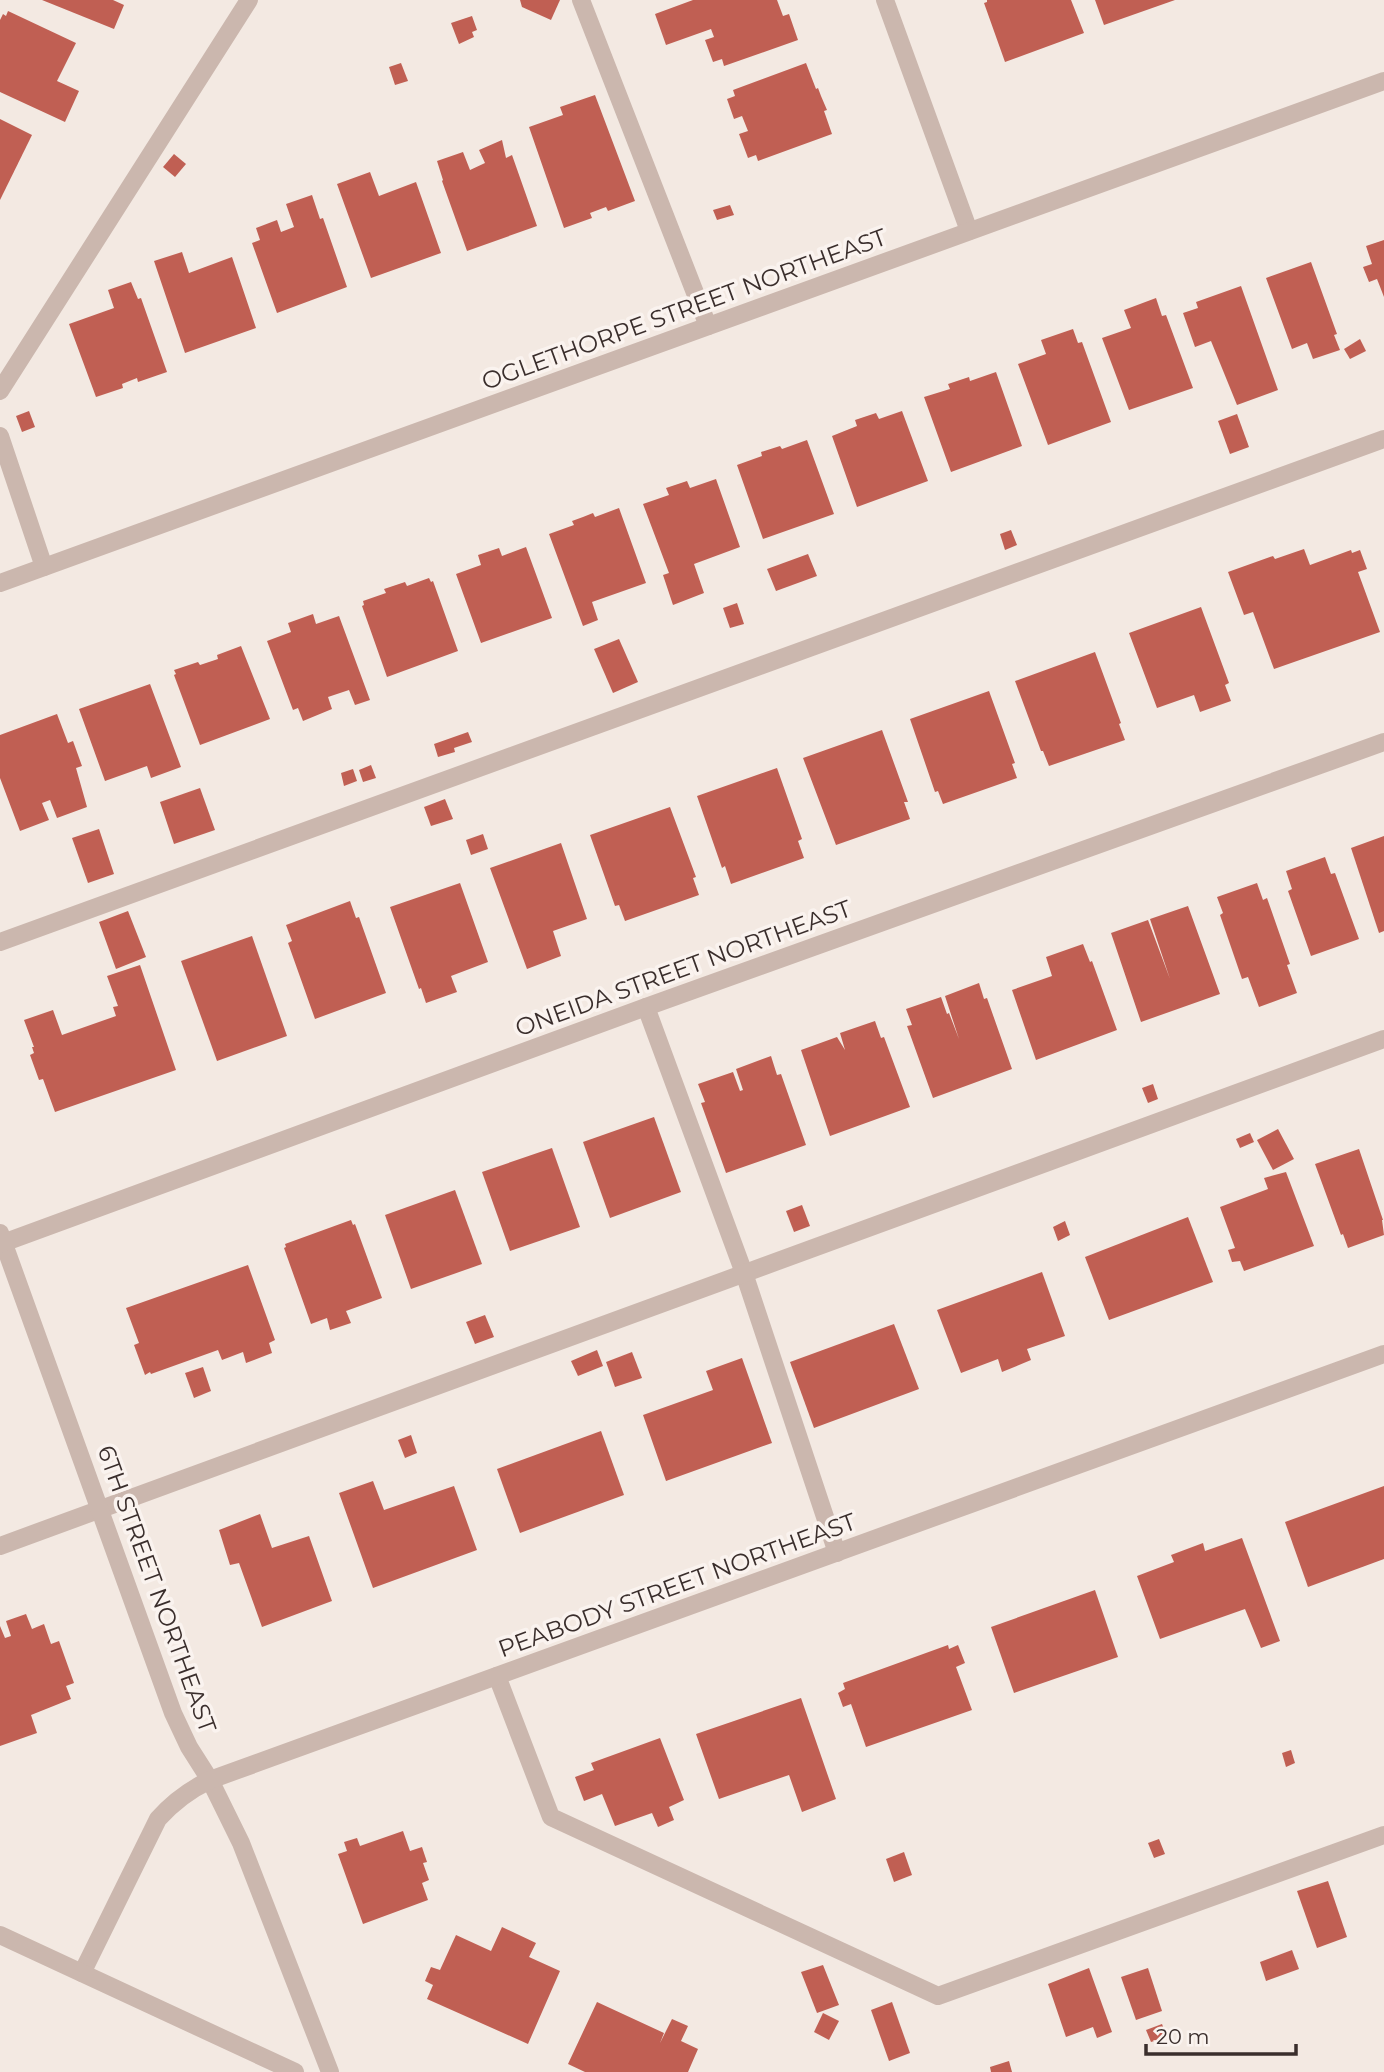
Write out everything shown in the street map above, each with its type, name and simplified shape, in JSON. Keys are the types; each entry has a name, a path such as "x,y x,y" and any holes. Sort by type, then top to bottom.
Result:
{"street":[{"path":"0,391 249,0"},
{"path":"582,0 708,326"},
{"path":"885,0 969,231"},
{"name":"OGLETHORPE STREET NORTHEAST","path":"0,583 1384,81"},
{"path":"0,436 44,567"},
{"path":"0,942 1384,439"},
{"name":"ONEIDA STREET NORTHEAST","path":"1,1240 1384,742"},
{"path":"646,1007 744,1273 837,1553"},
{"path":"0,1546 1384,1039"},
{"name":"6TH STREET NORTHEAST","path":"1,1240 173,1713 188,1747 210,1780 242,1843 330,2072"},
{"name":"PEABODY STREET NORTHEAST","path":"82,1973 158,1819 190,1789 1384,1354"},
{"path":"497,1676 551,1817 938,1996 1384,1835"},
{"path":"0,1935 295,2072"}],"building":[{"path":"42,0 113,0 124,5 114,29"},
{"path":"520,0 560,0 551,20 522,7"},
{"path":"693,0 777,0 783,16 789,14 798,40 724,66 722,59 713,62 705,40 714,37 711,29 666,45 655,14"},
{"path":"987,0 1071,0 1084,33 1005,62 984,3"},
{"path":"1095,0 1175,0 1104,25"},
{"path":"8,11 76,43 57,81 79,91 65,122 0,92 0,20"},
{"path":"472,16 477,30 472,32 474,37 459,44 451,23"},
{"path":"401,63 408,81 395,85 389,67"},
{"path":"806,63 827,110 824,111 832,134 758,161 756,155 748,158 739,134 748,131 742,116 734,119 727,99 735,96 733,90"},
{"path":"595,95 635,201 608,211 606,207 590,213 592,218 564,228 529,127 563,115 560,107"},
{"path":"0,119 32,135 0,200"},
{"path":"502,140 506,158 512,155 537,226 467,251 437,161 463,152 470,170 485,163 479,150"},
{"path":"174,154 186,164 175,177 163,167"},
{"path":"370,172 379,196 416,182 441,253 371,278 337,184"},
{"path":"312,195 320,219 323,218 347,287 277,313 252,243 260,240 256,228 277,220 281,232 294,227 286,204"},
{"path":"730,205 734,215 717,220 713,210"},
{"path":"1384,240 1384,297 1377,279 1369,282 1363,267 1372,264 1366,246"},
{"path":"182,252 189,273 232,257 256,328 185,353 154,261"},
{"path":"1311,262 1337,334 1334,335 1340,350 1313,359 1307,343 1292,349 1266,278"},
{"path":"131,282 138,299 141,298 167,372 138,382 137,378 122,384 123,388 96,397 69,324 114,308 108,290"},
{"path":"1241,286 1278,390 1237,405 1211,341 1195,347 1183,313 1198,308 1196,302"},
{"path":"1156,298 1162,316 1166,315 1193,388 1129,410 1102,338 1131,328 1124,310"},
{"path":"1073,329 1078,343 1082,342 1111,422 1048,445 1018,364 1046,354 1041,340"},
{"path":"1360,339 1366,351 1350,359 1344,349"},
{"path":"996,372 1022,446 951,472 924,397 950,389 948,384 969,377 970,381"},
{"path":"29,411 35,427 22,432 16,416"},
{"path":"902,411 928,481 857,507 832,436 857,426 855,420 876,413 879,419"},
{"path":"1237,414 1249,447 1230,454 1218,421"},
{"path":"807,440 834,514 763,539 737,465 762,456 761,452 780,446 782,449"},
{"path":"716,479 740,547 694,564 704,593 673,605 663,575 669,573 643,504 669,495 666,488 687,481 690,488"},
{"path":"619,508 646,583 592,602 598,620 583,626 549,534 574,525 572,521 593,513 595,517"},
{"path":"1011,530 1017,545 1005,550 1000,534"},
{"path":"526,547 552,618 481,643 456,574 481,565 478,555 499,548 502,556"},
{"path":"1304,549 1310,565 1351,550 1352,553 1360,550 1367,569 1358,572 1380,632 1274,669 1253,612 1244,615 1228,572 1273,556 1275,559"},
{"path":"808,554 817,576 776,591 767,569"},
{"path":"429,578 433,581 458,651 387,677 362,606 363,601 386,593 384,589 405,582 407,586"},
{"path":"737,603 744,624 730,628 723,608"},
{"path":"1201,607 1229,683 1225,685 1231,701 1200,712 1194,695 1157,708 1129,633"},
{"path":"313,614 316,624 339,616 370,700 355,705 349,690 328,697 332,709 303,721 298,708 293,710 267,641 291,632 288,623"},
{"path":"619,639 638,682 613,693 594,649"},
{"path":"241,646 270,719 200,745 174,670 218,659 217,655"},
{"path":"1095,652 1125,740 1049,766 1015,681"},
{"path":"150,684 181,767 151,778 147,766 105,781 79,709"},
{"path":"989,691 1015,763 1012,764 1017,778 943,804 938,791 935,792 910,719"},
{"path":"57,714 68,743 73,741 82,766 76,768 87,807 57,818 50,800 42,803 49,820 20,831 0,778 0,735"},
{"path":"882,730 908,802 904,802 910,819 836,845 803,758"},
{"path":"468,732 472,742 454,748 455,752 438,757 434,744"},
{"path":"371,765 376,778 363,782 359,770"},
{"path":"777,768 802,839 798,841 804,858 731,884 725,866 722,868 697,796"},
{"path":"353,769 357,781 344,786 341,773"},
{"path":"200,788 215,830 174,844 160,802"},
{"path":"445,799 453,819 431,826 424,807"},
{"path":"670,807 696,877 693,878 699,895 625,921 619,905 615,906 590,835"},
{"path":"99,829 114,874 88,883 72,838"},
{"path":"483,834 488,849 471,855 466,840"},
{"path":"1384,836 1384,931 1379,933 1351,848"},
{"path":"561,843 587,919 553,931 561,956 527,969 490,868"},
{"path":"1325,857 1331,874 1335,873 1359,939 1311,956 1288,891 1292,889 1286,871"},
{"path":"460,883 488,962 451,976 457,992 426,1003 390,907"},
{"path":"1257,883 1263,900 1267,898 1297,993 1259,1007 1248,977 1242,979 1220,915 1223,913 1217,897"},
{"path":"350,901 356,918 359,917 386,993 315,1019 288,943 292,941 286,925"},
{"path":"1188,906 1220,994 1141,1022 1111,933 1148,920 1170,979 1150,919"},
{"path":"128,911 146,957 116,969 99,922"},
{"path":"252,936 287,1036 217,1061 181,961"},
{"path":"1083,944 1090,962 1092,961 1117,1030 1036,1060 1012,990 1052,976 1046,957"},
{"path":"140,965 176,1070 55,1112 43,1079 39,1080 30,1055 34,1053 34,1047 24,1020 53,1010 62,1035 116,1016 113,1007 118,1006 107,976"},
{"path":"979,983 1012,1069 933,1098 907,1026 912,1025 906,1009 941,997 959,1039 945,996"},
{"path":"875,1021 881,1038 884,1037 910,1107 830,1136 801,1050 837,1037 845,1050 840,1033"},
{"path":"771,1056 777,1075 781,1074 806,1145 726,1173 701,1103 705,1102 698,1084 733,1072 740,1091 743,1090 736,1069"},
{"path":"1153,1084 1158,1099 1148,1103 1142,1088"},
{"path":"654,1117 681,1192 610,1218 583,1142"},
{"path":"1278,1129 1294,1159 1273,1170 1257,1140"},
{"path":"1250,1133 1254,1142 1240,1148 1236,1139"},
{"path":"552,1148 580,1227 510,1251 482,1172"},
{"path":"1359,1149 1383,1220 1384,1235 1348,1248 1315,1164"},
{"path":"1286,1172 1314,1246 1244,1271 1240,1261 1232,1262 1228,1250 1235,1248 1220,1207 1268,1189 1264,1178"},
{"path":"455,1190 482,1264 411,1289 385,1215"},
{"path":"802,1205 810,1226 794,1232 786,1211"},
{"path":"1188,1217 1213,1282 1109,1320 1085,1257"},
{"path":"351,1220 353,1225 355,1224 382,1298 346,1311 351,1323 330,1330 327,1318 311,1324 284,1248 285,1244"},
{"path":"1065,1221 1070,1235 1058,1241 1053,1227"},
{"path":"248,1265 275,1340 269,1343 272,1353 246,1363 243,1352 222,1360 218,1350 145,1375 134,1345 139,1343 126,1308"},
{"path":"1042,1272 1065,1336 1027,1349 1031,1360 1002,1372 998,1359 961,1373 937,1310"},
{"path":"485,1315 494,1337 475,1344 466,1322"},
{"path":"894,1324 919,1389 814,1428 790,1362"},
{"path":"597,1350 603,1366 578,1376 571,1361"},
{"path":"632,1352 642,1378 615,1387 606,1362"},
{"path":"742,1358 772,1443 666,1481 643,1415 713,1390 706,1371"},
{"path":"203,1367 211,1391 194,1398 185,1373"},
{"path":"601,1431 624,1495 520,1533 497,1469"},
{"path":"411,1435 417,1453 405,1458 398,1440"},
{"path":"373,1481 384,1510 454,1486 477,1550 373,1588 339,1493"},
{"path":"1384,1486 1384,1559 1308,1587 1285,1522"},
{"path":"260,1514 272,1548 309,1536 332,1601 262,1627 239,1563 230,1565 219,1530"},
{"path":"1242,1538 1280,1641 1261,1648 1245,1609 1160,1639 1137,1576 1174,1562 1171,1555 1203,1543 1205,1551"},
{"path":"1095,1590 1118,1657 1014,1693 991,1627"},
{"path":"26,1614 32,1629 44,1624 51,1644 59,1641 74,1683 66,1686 71,1699 31,1715 37,1733 0,1746 0,1626 5,1638 11,1636 6,1621"},
{"path":"948,1645 949,1649 958,1645 965,1663 956,1667 972,1710 866,1747 851,1704 843,1707 838,1693 845,1689 843,1683"},
{"path":"801,1698 836,1799 802,1812 789,1775 719,1799 696,1734"},
{"path":"660,1738 684,1800 669,1807 674,1820 658,1827 652,1813 615,1826 602,1794 584,1801 575,1777 594,1770 591,1763"},
{"path":"1291,1750 1295,1763 1286,1767 1282,1753"},
{"path":"403,1831 410,1851 422,1847 427,1862 423,1863 429,1880 422,1883 428,1900 363,1924 338,1854 347,1851 344,1842 357,1838 360,1846"},
{"path":"1159,1839 1165,1854 1154,1858 1148,1843"},
{"path":"904,1852 912,1875 894,1882 886,1859"},
{"path":"1328,1881 1347,1937 1317,1948 1297,1891"},
{"path":"502,1927 536,1943 529,1957 560,1971 528,2044 427,1999 433,1985 425,1981 431,1967 440,1970 456,1935 491,1951"},
{"path":"1292,1950 1299,1969 1266,1981 1260,1962"},
{"path":"823,1965 839,2005 817,2013 801,1972"},
{"path":"1089,1968 1112,2032 1097,2038 1093,2027 1066,2037 1048,1984"},
{"path":"1148,1968 1162,2011 1136,2020 1121,1977"},
{"path":"597,2002 664,2033 660,2043 672,2019 688,2026 681,2041 698,2049 688,2072 585,2072 568,2064"},
{"path":"892,2002 910,2053 889,2061 871,2010"},
{"path":"823,2013 839,2021 829,2040 814,2032"},
{"path":"1162,2024 1167,2037 1151,2042 1146,2030"},
{"path":"1009,2061 1012,2072 991,2072 990,2067"}]}
